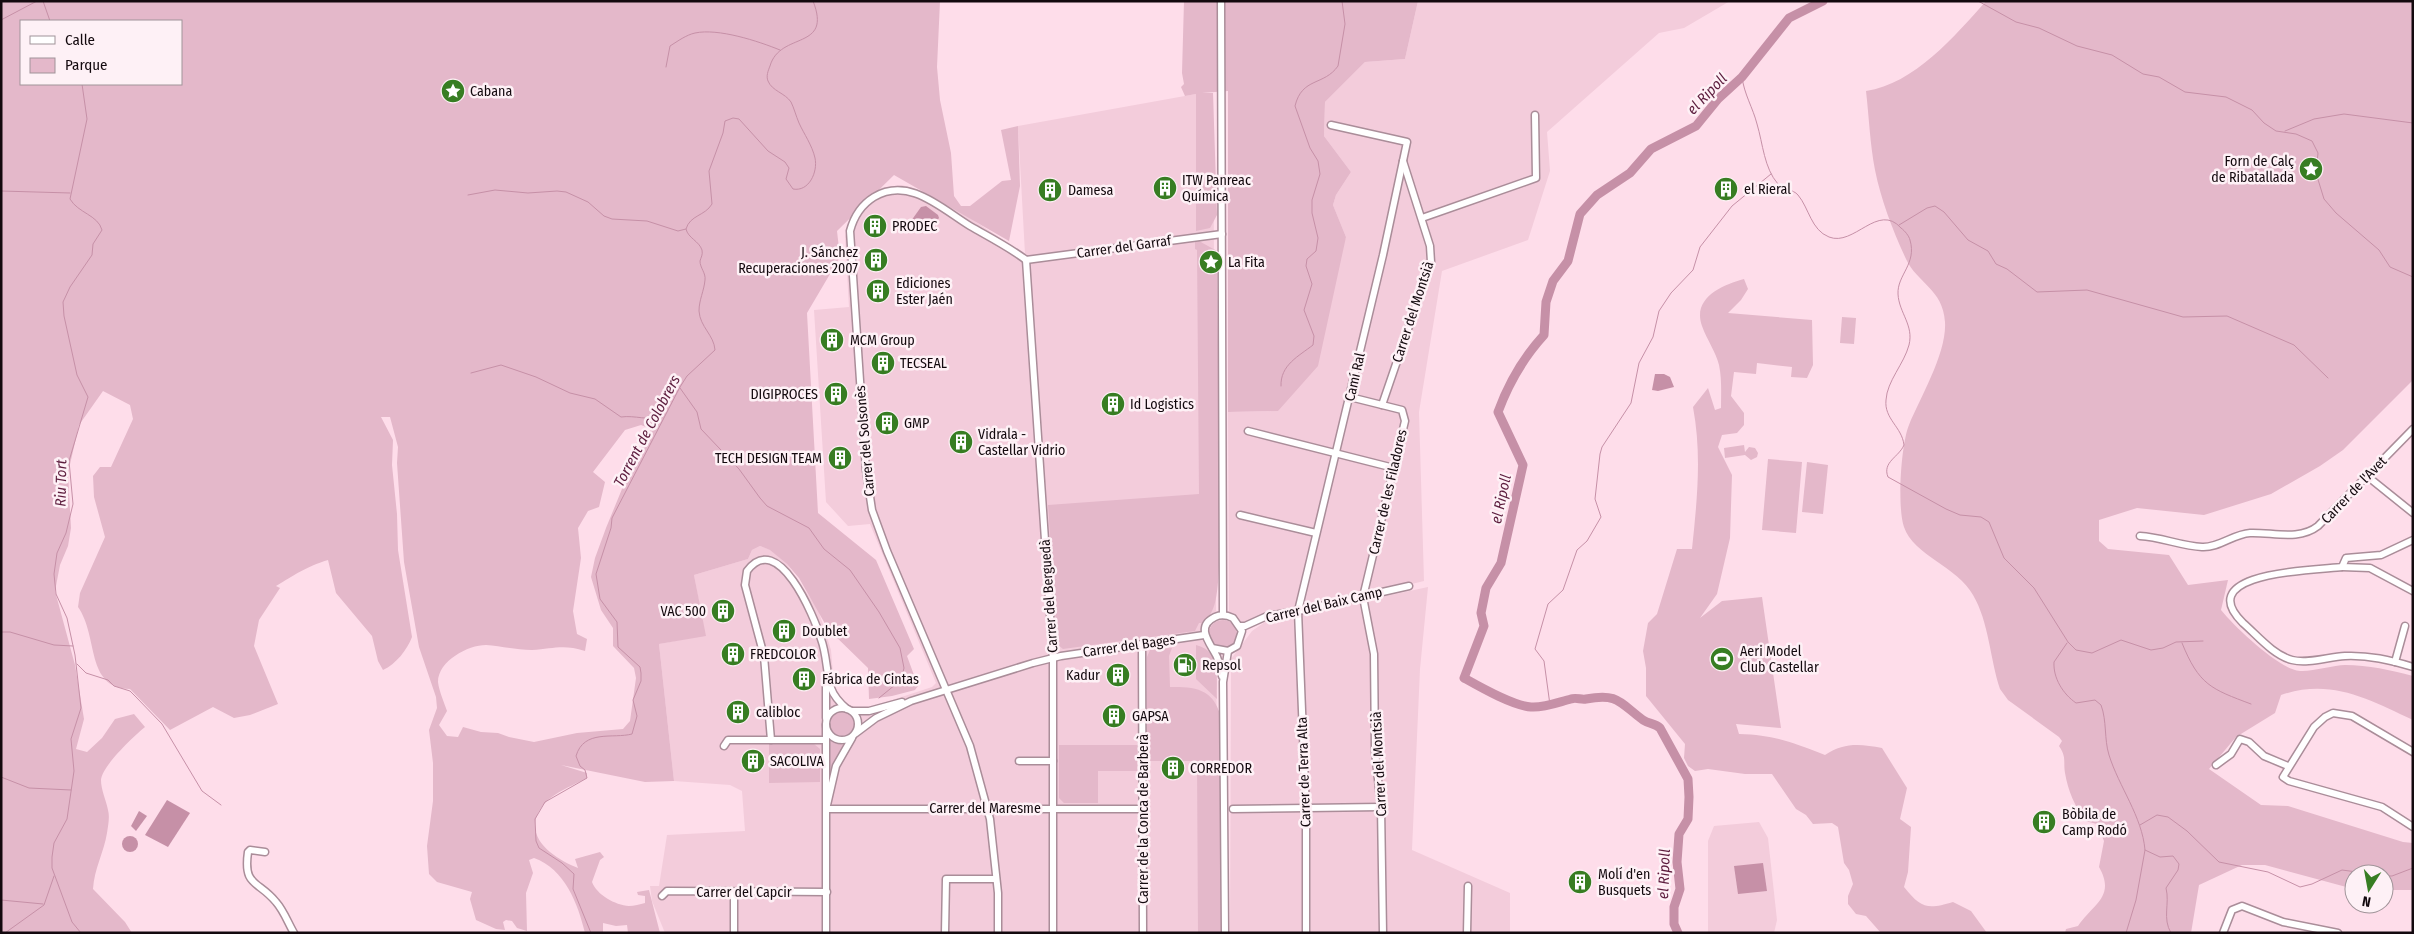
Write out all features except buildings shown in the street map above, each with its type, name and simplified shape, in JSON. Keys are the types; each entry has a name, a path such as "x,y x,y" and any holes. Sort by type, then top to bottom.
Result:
{"street":[{"path":"1221,1 1223,615"},
{"path":"1422,218 1536,178 1535,115"},
{"name":"Camí Ral","path":"1298,611 1350,397 1407,142 1331,125"},
{"name":"Carrer del Montsià","path":"1382,405 1431,262 1430,246 1403,160"},
{"name":"Carrer del Solsonès","path":"998,933 996,879 987,807 970,746 879,532 868,493 850,231 857,214 872,198 886,192 907,191 926,197 1026,260"},
{"name":"Carrer del Garraf","path":"1026,260 1222,234"},
{"name":"Carrer del Berguedà","path":"1026,260 1053,658 1053,933"},
{"name":"Carrer de les Filadores","path":"1350,397 1402,410 1405,421 1363,597"},
{"path":"1248,431 1394,468"},
{"name":"Carrer de l'Avet","path":"2140,536 2204,547 2219,544 2247,533 2305,533 2318,526 2412,431"},
{"path":"2367,476 2413,513"},
{"path":"1240,514 1316,533"},
{"path":"2342,567 2346,558 2381,555 2413,540"},
{"path":"771,740 764,656 745,585 746,576 750,568 765,559 777,562 802,596 821,638 833,694 850,710 858,721 855,734 836,766 827,809"},
{"path":"2413,591 2370,568 2342,567 2288,573 2244,582 2233,593 2232,610 2277,652 2293,660 2363,656 2413,667"},
{"name":"Carrer del Baix Camp","path":"1240,626 1245,626 1267,616 1298,611 1409,586"},
{"name":"Carrer del Montsià","path":"1363,597 1374,654 1375,751 1381,807 1383,933"},
{"name":"Carrer de Terra Alta","path":"1298,611 1306,810 1306,933"},
{"path":"1223,682 1217,658 1204,635 1208,623 1217,616 1223,615 1233,618 1240,626 1240,642 1228,651 1223,682 1225,933"},
{"path":"2395,662 2405,626"},
{"name":"Carrer del Bages","path":"850,710 869,711 911,701 1053,658 1204,635"},
{"name":"Carrer de la Conca de Barberà","path":"1142,644 1143,933"},
{"path":"1212,648 1228,651"},
{"path":"826,933 827,809 825,740 828,665"},
{"name":"Carrer del Bages","path":"855,734 876,718 911,701"},
{"path":"850,710 834,710 826,723 829,734 836,739 845,740 855,734"},
{"path":"2413,752 2352,716 2337,713 2328,714 2314,727 2288,766 2283,777 2289,781 2382,807 2413,826"},
{"path":"2216,765 2231,754 2240,739 2249,742 2264,756 2288,766"},
{"path":"724,746 728,740 825,740"},
{"path":"1020,761 1053,760"},
{"path":"1233,809 1306,810 1381,807"},
{"name":"Carrer del Maresme","path":"827,809 1142,808"},
{"path":"265,852 250,850 248,852 248,874 251,882 266,890 278,904 294,933"},
{"path":"946,933 946,879 996,879"},
{"path":"1467,933 1468,886"},
{"name":"Carrer del Capcir","path":"662,896 667,891 827,892"},
{"path":"734,892 734,933"},
{"path":"2223,933 2229,913 2238,906 2246,907 2276,920 2338,933"},
{"path":"2293,924 2296,933"}],"shaded area":[{"path":"1418,1 1730,1 1684,28 1659,33 1547,132 1550,171 1528,240 1442,271 1419,412 1424,581 1240,626 1229,613 1228,412 1278,411 1346,237 1333,205 1336,195 1351,172 1324,136 1325,102 1365,62 1405,59"},
{"path":"1213,93 1218,933 665,933 652,901 650,886 659,886 667,835 745,831 742,791 730,785 674,781 659,644 705,635 694,575 748,559 752,550 760,546 771,550 787,564 818,609 831,650 834,687 839,697 850,706 865,709 932,687 936,683 870,524 848,526 826,502 814,310 849,307 845,237 851,213 880,188 902,185 933,194 1025,254 1018,126 1196,94"},
{"path":"926,206 938,215 939,218 928,232 911,221 921,207"},
{"path":"1655,374 1664,374 1670,377 1674,387 1658,391 1652,390"},
{"path":"1428,587 1420,669 1412,850 1510,893 1510,933 1230,933 1231,659 1252,631 1265,622"},
{"path":"167,800 190,813 168,847 145,835"},
{"path":"139,811 147,816 136,831 131,826"},
{"path":"1759,822 1768,838 1777,920 1774,933 1708,933 1708,841 1714,826"},
{"path":"130,836 138,844 130,852 122,844"},
{"path":"1763,863 1767,891 1738,894 1734,866"}],"green space":[{"path":"1,1 940,1 937,67 940,100 951,153 954,196 961,206 970,206 1002,181 1011,180 1001,130 1018,126 1020,186 1009,241 894,175 837,231 840,257 807,313 818,513 876,560 914,649 907,656 918,686 915,690 869,699 868,668 828,629 799,578 787,564 770,550 760,546 752,550 748,559 694,575 706,636 659,644 674,781 645,782 561,765 587,773 587,778 562,791 545,803 536,819 535,828 543,846 560,859 578,868 575,859 600,852 604,857 600,860 592,882 594,887 607,899 629,906 645,903 645,896 638,895 637,892 649,890 660,933 628,933 627,925 616,926 603,923 603,933 585,933 574,899 562,879 545,863 534,858 529,860 533,873 526,893 527,931 517,928 512,921 506,920 503,922 505,930 496,929 476,920 470,899 472,892 437,882 429,874 427,846 433,801 433,763 429,730 437,708 436,697 419,647 404,562 397,463 398,447 390,417 381,417 393,440 392,465 397,514 398,550 412,637 404,652 397,660 383,670 378,661 372,636 336,593 328,560 313,565 276,586 280,588 259,620 254,646 278,704 250,715 234,718 213,707 170,730 130,689 116,686 106,680 99,671 89,632 78,607 80,593 105,537 94,497 93,476 100,467 111,467 133,419 130,405 103,391 79,425 68,473 71,528 68,546 60,565 55,591 75,665 84,719 76,749 87,752 102,738 115,719 134,714 145,727 119,752 107,767 101,780 109,813 109,821 93,889 125,922 132,933 1,933","holes":["641,425 651,429 631,467 606,528 595,558 591,577 601,610 613,628 613,646 634,668 636,678 630,721 623,729 577,733 534,742 463,727 458,737 447,736 439,725 447,711 440,693 439,674 448,661 463,651 486,645 526,650 564,647 585,651 587,639 577,634 573,611 581,558 578,528 588,511 599,507 605,482 593,472 625,430"]},
{"path":"1184,1 1418,1 1405,59 1365,62 1325,102 1324,136 1351,172 1336,195 1333,205 1346,237 1318,366 1278,411 1228,412 1228,91 1202,93 1213,93 1217,215 1210,228 1196,231 1196,94 1185,96 1181,87 1184,84 1182,73"},
{"path":"1986,1 2413,1 2413,380 2343,450 2320,466 2271,494 2204,515 2137,508 2099,520 2099,541 2108,549 2169,555 2188,585 2228,580 2221,610 2266,653 2295,670 2306,671 2345,665 2388,670 2413,676 2413,720 2365,698 2349,693 2333,690 2299,690 2281,695 2275,713 2236,737 2209,769 2261,805 2288,806 2403,842 2413,843 2413,890 2394,890 2394,864 2344,864 2344,886 2265,865 2242,865 2199,885 2191,933 2065,933 2066,929 2078,926 2096,906 2104,893 2104,877 2099,867 2104,841 2097,824 2085,821 2072,798 2066,780 2064,757 2059,746 2062,741 2008,700 2000,689 1983,617 1973,595 1957,576 1916,546 1904,527 1902,518 1900,491 1906,434 1942,347 1945,322 1940,302 1906,259 1888,215 1875,170 1866,91 1884,87 1917,69 1961,29"},
{"path":"1199,241 1217,251 1220,535 1218,585 1215,604 1210,614 1202,623 1199,623 1195,631 1063,649 1057,644 1048,505 1199,494 1197,250 1195,249 1195,242"},
{"path":"1744,279 1748,289 1741,300 1728,313 1812,320 1813,365 1807,378 1791,377 1792,367 1757,363 1756,374 1734,372 1731,396 1744,413 1744,425 1737,433 1722,435 1718,447 1732,475 1730,538 1717,594 1700,618 1722,601 1762,597 1781,728 1736,724 1739,734 1783,740 1825,755 1839,748 1853,745 1882,748 1907,788 1900,819 1911,827 1908,872 1904,887 1915,899 1925,905 1937,906 1953,902 1971,911 1987,933 1881,933 1866,916 1856,914 1848,904 1848,896 1853,884 1849,870 1844,863 1838,827 1832,823 1813,824 1806,815 1796,809 1772,774 1745,774 1708,769 1695,771 1688,766 1684,758 1685,744 1646,696 1646,668 1643,651 1648,623 1657,614 1677,549 1692,549 1698,460 1693,407 1708,388 1715,410 1721,408 1719,365 1702,326 1701,308 1705,300 1718,289"},
{"path":"1842,317 1856,318 1854,344 1840,343"},
{"path":"1744,445 1745,452 1749,447 1755,448 1758,453 1757,457 1751,460 1745,455 1725,458 1724,448"},
{"path":"1768,459 1802,462 1796,533 1762,530"},
{"path":"1807,462 1828,465 1823,514 1802,512"},
{"path":"1223,620 1233,624 1237,634 1233,644 1223,648 1213,644 1209,634 1213,624"},
{"path":"1196,645 1204,648 1214,659 1217,675 1217,699 1196,679"},
{"path":"1172,648 1169,656 1170,687 1202,691 1213,700 1218,707 1221,717 1222,933 1198,933 1197,761 1147,761 1147,657 1150,650"},
{"path":"842,709 852,714 857,724 852,734 842,739 832,734 827,724 832,714"},
{"path":"829,739 843,745 830,774 828,773"},
{"path":"769,744 814,744 820,749 820,782 769,783"},
{"path":"1059,745 1137,745 1137,771 1098,771 1098,803 1064,803 1059,798"}],"waterway":[{"path":"1,20 37,1"},
{"name":"Riu Tort","path":"43,1 50,20"},
{"name":"Torrent de Colobrers","path":"591,933 573,889 574,874 562,863 539,848 536,841 535,819 545,802 587,778 585,770 580,766 576,756 585,742 592,738 632,734 637,716 633,700 641,681 640,667 618,647 617,622 600,599 596,574 611,528 612,518 680,387 687,376 715,350 699,311 705,280 700,261 702,250 686,229 694,218 706,211 712,204 709,171 723,133 725,121 733,118 739,119 768,151 785,162 789,168 786,179 793,189 804,187 814,175 816,163 814,153 791,102 772,87 767,77 769,68 776,55 784,48 811,34 816,27 817,17 813,1"},
{"path":"1281,386 1287,367 1296,357 1313,345 1314,336 1304,310 1312,284 1306,266 1307,259 1316,251 1318,238 1312,213 1312,200 1320,174 1318,161 1310,148 1295,106 1303,90 1326,77 1338,66 1345,24 1342,1"},
{"name":"el Ripoll","path":"1678,933 1674,924 1674,907 1680,889 1677,862 1679,834 1688,819 1688,779 1660,728 1643,720 1618,700 1612,698 1573,698 1546,706 1531,707 1506,700 1464,678 1484,626 1481,613 1486,588 1501,563 1523,465 1498,412 1517,371 1544,335 1546,302 1553,281 1568,261 1580,214 1597,195 1630,173 1651,149 1696,126 1718,99 1742,77 1789,18 1823,1"},
{"path":"1978,1 2016,22 2039,28 2077,46 2112,55 2143,74 2159,77 2185,92 2226,97 2252,110 2264,123 2276,131 2296,134 2312,141 2318,153 2316,173 2324,199 2336,213 2379,250 2390,267 2413,277"},
{"path":"666,67 670,46 695,33 715,32 726,34 750,39 780,50"},
{"path":"1742,77 1773,178 1780,186 1798,195 1814,224 1823,234 1838,238 1848,236 1875,222 1884,220 1892,221 1908,235 1911,256 1900,281 1898,294 1910,331 1910,338 1907,352 1892,379 1886,400 1888,413 1900,433 1904,445 1889,463 1887,467 1888,477 1946,509 1960,515 1981,517 1989,522 2004,558 2034,588 2068,642 2076,650 2092,653 2121,640 2151,650 2163,648 2176,642 2203,641"},
{"name":"Riu Tort","path":"81,933 72,922 52,868 52,857 54,843 67,819 74,771 71,739 81,708 75,655 67,618 56,594 54,574 57,553 66,533 73,504 69,461 88,397 77,375 64,316 63,302 70,287 92,255 93,244 102,230 92,217 78,208 70,199 87,119 82,85"},
{"path":"2285,131 2314,119 2344,114 2413,123"},
{"path":"1550,705 1544,661 1535,649 1548,604 1563,590 1577,550 1587,541 1601,517 1595,499 1602,447 1631,403 1639,363 1653,337 1659,311 1671,293 1693,270 1700,247 1732,206 1771,174"},
{"path":"468,195 495,190 528,193 566,192 588,202 604,216 612,219 647,221 678,231 686,229"},
{"path":"1,191 70,193"},
{"path":"1899,225 1927,208 1935,206 1944,212 1968,240 1988,251 1996,264 2007,269 2037,292 2087,290 2183,317 2227,316 2294,345 2328,378"},
{"path":"471,373 501,365 536,377 570,393 595,399 621,417 663,417"},
{"path":"680,388 697,412 701,429 739,469 767,506 809,528 824,549 850,570 879,612 900,648 904,668 901,680 879,698"},
{"path":"1,632 10,632 54,645 73,646"},
{"path":"2067,643 2054,662 2057,680 2067,695 2076,703 2095,700 2101,705 2109,755 2140,825 2143,837 2145,850 2136,900 2126,933"},
{"path":"2182,643 2194,668 2208,684 2251,704"},
{"path":"77,664 86,673 108,680 114,686 130,691 162,724 202,791 221,805"},
{"path":"1,777 29,788 71,790"},
{"path":"2140,825 2157,815 2168,817 2187,831 2219,862 2268,872 2300,887 2344,870"},
{"path":"2145,850 2160,857 2173,856 2179,864 2178,870 2166,888 2167,922 2171,933"},
{"path":"2394,875 2413,868"},
{"path":"5,933 44,905 54,876"},
{"path":"1,900 43,904"}],"place":[{"name":"Cabana","path":"453,91"},
{"name":"Forn de Calç de Ribatallada","path":"2311,169"},
{"name":"ITW Panreac Química","path":"1165,188"},
{"name":"el Rieral","path":"1726,189"},
{"name":"Damesa","path":"1050,190"},
{"name":"PRODEC","path":"875,226"},
{"name":"J. Sánchez Recuperaciones 2007","path":"876,260"},
{"name":"La Fita","path":"1211,262"},
{"name":"Ediciones Ester Jaén","path":"878,291"},
{"name":"MCM Group","path":"832,340"},
{"name":"TECSEAL","path":"883,363"},
{"name":"DIGIPROCES","path":"836,394"},
{"name":"Id Logistics","path":"1113,404"},
{"name":"GMP","path":"887,423"},
{"name":"Vidrala - Castellar Vidrio","path":"961,442"},
{"name":"TECH DESIGN TEAM","path":"840,458"},
{"name":"VAC 500","path":"723,611"},
{"name":"Doublet","path":"784,631"},
{"name":"FREDCOLOR","path":"733,654"},
{"name":"Aeri Model Club Castellar","path":"1722,659"},
{"name":"Repsol","path":"1185,665"},
{"name":"Kadur","path":"1118,675"},
{"name":"Fábrica de Cintas","path":"804,679"},
{"name":"calibloc","path":"738,712"},
{"name":"GAPSA","path":"1114,716"},
{"name":"SACOLIVA","path":"753,761"},
{"name":"CORREDOR","path":"1173,768"},
{"name":"Bòbila de Camp Rodó","path":"2044,822"},
{"name":"Molí d'en Busquets","path":"1580,882"}]}
